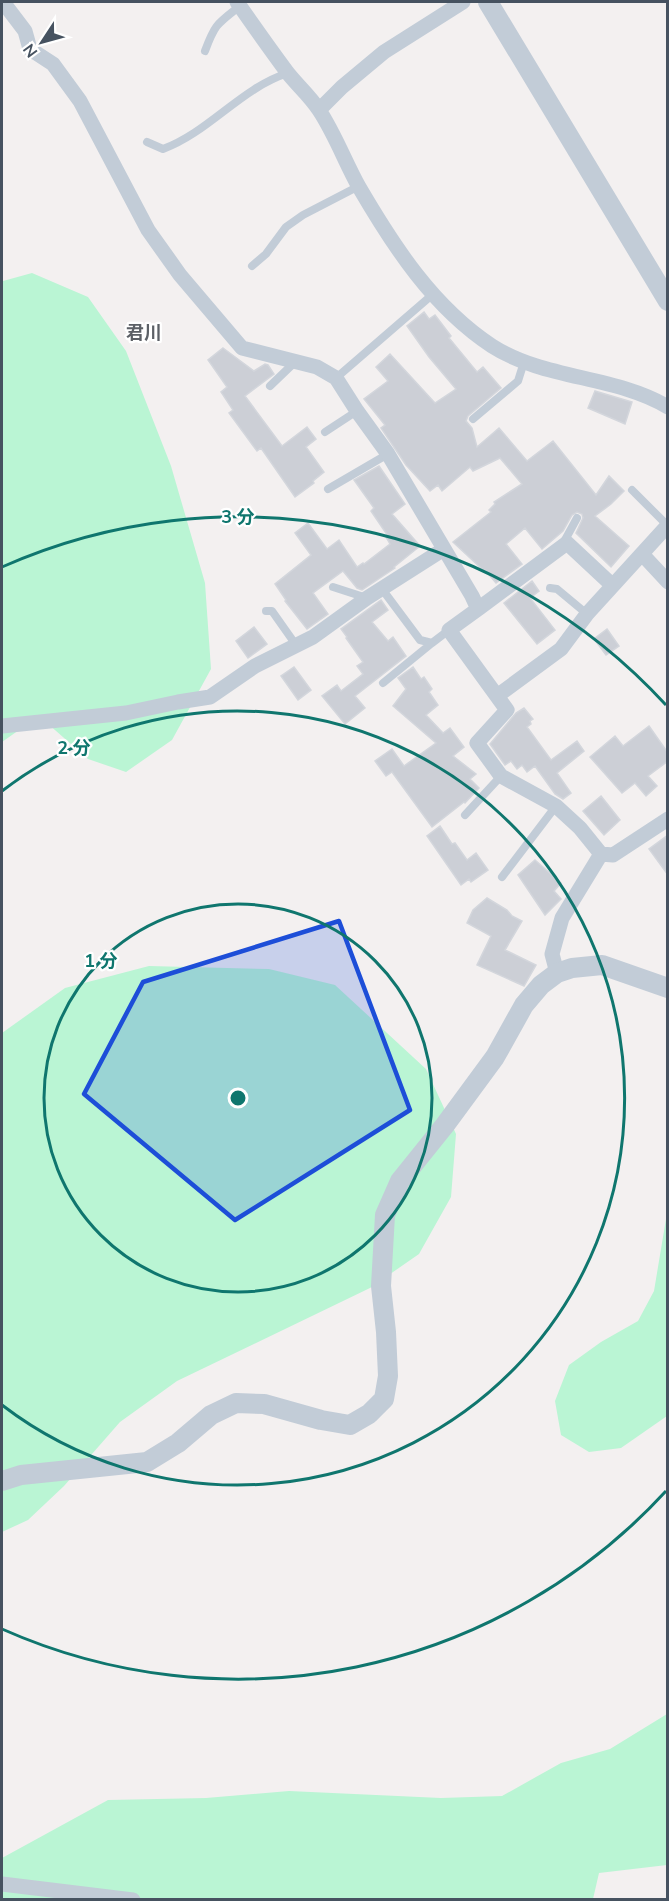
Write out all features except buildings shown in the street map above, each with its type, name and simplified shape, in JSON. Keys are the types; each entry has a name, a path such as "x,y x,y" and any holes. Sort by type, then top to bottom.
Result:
{"street":[{"path":"3,2 25,31 30,49 53,64 80,101 148,230 180,275 242,348 317,367 336,378 388,454 478,609"},
{"path":"319,110 342,87 384,52 463,2"},
{"path":"488,2 668,301"},
{"path":"238,4 288,73 319,110 359,186 398,249 432,295 477,335 494,347 524,362 615,386 654,399 668,407"},
{"path":"497,696 561,649 587,614 667,525"},
{"path":"612,585 567,543 449,630 507,710 477,743 501,776 556,806 580,828 602,854 613,855 668,819"},
{"path":"2,726 126,713 210,697 255,666 313,637 367,598 444,549"},
{"path":"642,554 668,582"},
{"path":"558,973 552,954 562,918 602,854"},
{"path":"2,1480 21,1475 147,1462 178,1443 211,1416 236,1403 264,1404 321,1420 350,1425 369,1414 384,1399 388,1376 381,1286 385,1215 400,1181 495,1057 524,1005 558,973 572,968 602,965 668,988"},
{"path":"2,1884 133,1899"}],"lane":[{"path":"205,51 213,29 238,4"},
{"path":"147,142 164,149 178,144 250,92 288,73"},
{"path":"252,266 266,254 286,227 303,215 359,186"},
{"path":"336,378 432,295"},
{"path":"270,386 296,361"},
{"path":"473,419 518,381 524,362"},
{"path":"325,432 357,411"},
{"path":"328,489 388,454"},
{"path":"632,490 667,525"},
{"path":"564,546 577,518"},
{"path":"333,586 367,598"},
{"path":"550,588 556,589 587,614"},
{"path":"382,590 420,640 432,643"},
{"path":"266,611 272,611 296,645"},
{"path":"383,683 449,630"},
{"path":"465,815 501,776"},
{"path":"502,877 556,806"}],"highlighted area":[{"path":"339,921 410,1110 235,1220 84,1094 143,982"}],"green space":[{"path":"32,273 88,297 126,351 171,466 205,583 211,669 172,740 126,772 88,759 39,716 2,742 2,286 3,281"},
{"path":"149,966 269,969 335,985 426,1069 456,1134 451,1197 419,1254 370,1288 177,1381 120,1422 64,1486 28,1520 2,1532 2,1033 65,988"},
{"path":"667,1213 667,1416 621,1448 589,1452 561,1435 555,1401 569,1365 601,1342 638,1321 654,1291"},
{"path":"667,1714 667,1865 599,1873 593,1899 2,1899 2,1858 108,1800 206,1798 289,1791 441,1798 502,1796 561,1763 610,1749"}],"district":[{"name":"君川","path":"144,333"}]}
